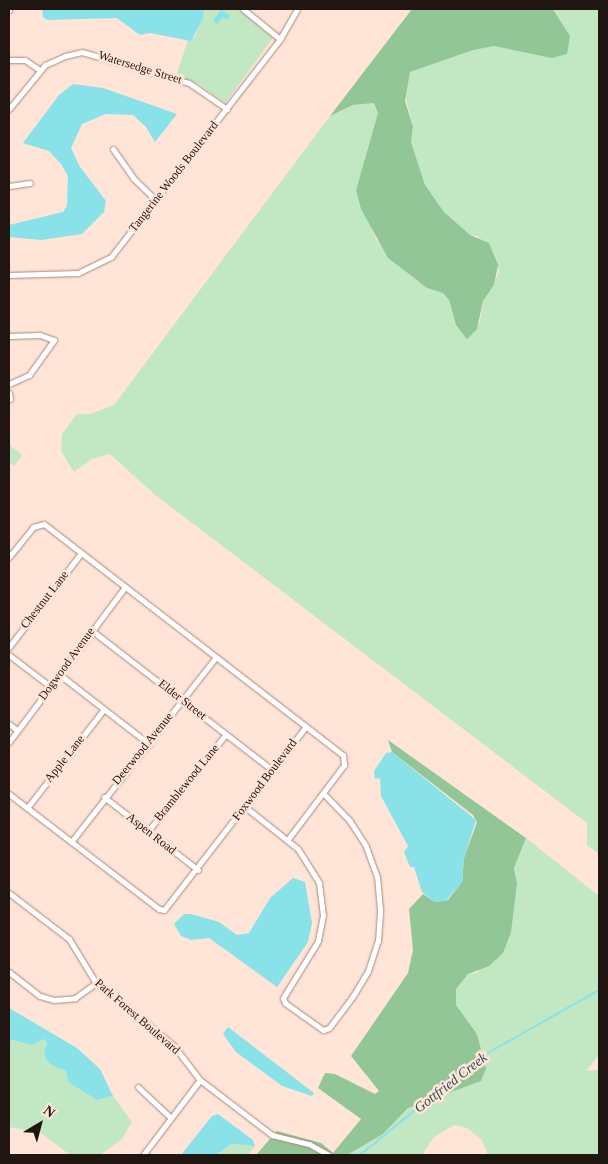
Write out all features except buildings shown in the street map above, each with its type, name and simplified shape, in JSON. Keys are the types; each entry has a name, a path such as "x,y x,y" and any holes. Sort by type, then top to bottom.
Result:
{"street":[{"path":"244,9 280,39"},
{"name":"Tangerine Woods Boulevard","path":"9,276 73,274 99,266 116,253 280,39 297,9"},
{"name":"Watersedge Street","path":"9,109 40,70 65,56 82,52 98,54 189,83 227,109"},
{"path":"9,60 26,60 40,70"},
{"path":"113,150 133,178 156,200"},
{"path":"9,186 30,183"},
{"path":"9,336 40,335 54,340 29,375 9,384"},
{"path":"9,393 10,399"},
{"name":"Foxwood Boulevard","path":"9,558 39,523 81,553 306,726 170,906 162,910 9,794"},
{"name":"Chestnut Lane","path":"9,647 81,553"},
{"name":"Dogwood Avenue","path":"9,742 125,587"},
{"name":"Elder Street","path":"91,630 272,770"},
{"path":"9,655 51,687"},
{"name":"Deerwood Avenue","path":"71,842 216,657"},
{"path":"60,676 149,744"},
{"name":"Apple Lane","path":"27,808 104,709"},
{"path":"9,724 18,730"},
{"path":"288,839 323,793 345,759 306,726"},
{"name":"Bramblewood Lane","path":"148,831 226,734"},
{"path":"244,806 288,839 314,873 321,893 323,915 314,950 283,998 285,1003 320,1029 326,1030 353,996 368,971 378,941 380,910 376,877 366,846 350,821 323,793"},
{"name":"Aspen Road","path":"104,798 198,870"},
{"name":"Park Forest Boulevard","path":"9,893 69,940 96,983 174,1046 200,1080 272,1135 327,1154"},
{"path":"9,972 40,996 54,1000 75,998 96,983"},
{"path":"143,1155 200,1080"},
{"path":"138,1087 171,1118"}],"green space":[{"path":"204,9 239,9 273,38 225,103 197,83 176,76 188,40 194,38 203,19"},
{"path":"412,9 553,9 570,36 567,54 552,58 494,46 473,50 410,72 405,101 413,127 411,142 425,185 444,212 470,235 489,243 498,265 494,285 483,301 477,329 467,339 456,325 449,300 443,293 427,288 388,258 361,209 356,190 378,113 374,103 353,105 330,116"},
{"path":"553,9 599,9 599,854 587,845 587,823 154,494 110,454 92,459 74,472 61,451 62,434 77,414 90,414 114,405 330,116 353,105 374,103 378,113 356,190 376,239 399,267 427,288 443,293 449,300 456,325 480,323 483,301 494,285 499,270 478,236 470,235 444,212 425,185 411,142 413,127 404,91 410,72 473,49 494,46 551,57 561,20"},
{"path":"9,445 22,455 14,466 9,462"},
{"path":"388,740 526,838 514,868 517,883 511,932 503,953 489,966 468,974 456,989 456,1005 477,1034 486,1068 481,1081 408,1108 383,1134 347,1155 256,1155 277,1131 321,1143 333,1153 361,1119 318,1088 325,1073 335,1074 375,1094 379,1091 351,1056 408,973 413,950 409,909 423,894 435,902 448,900 462,882 464,858 477,822 473,815 392,752"},
{"path":"526,838 599,896 599,1055 586,1071 599,1070 599,1155 488,1155 482,1140 467,1128 454,1125 434,1137 422,1155 347,1155 383,1134 408,1108 486,1068 477,1034 456,1005 456,988 468,974 477,973 517,883 514,868"},
{"path":"9,1039 22,1043 44,1039 47,1043 44,1051 51,1065 66,1071 68,1082 97,1100 113,1096 132,1122 122,1139 100,1155 70,1155 41,1133 9,1127"},
{"path":"231,1144 255,1146 248,1155 216,1155"}],"water":[{"path":"42,9 204,9 203,19 191,41 150,33 140,35 117,18 47,20 43,17"},
{"path":"221,9 230,16 227,20 223,17 217,24 213,21"},
{"path":"73,84 103,88 177,114 155,142 146,127 133,115 106,114 82,124 71,148 80,167 106,201 104,212 82,234 41,240 10,237 9,225 63,212 67,206 68,176 61,164 49,151 23,143 59,95"},
{"path":"392,752 476,820 464,858 462,882 446,901 435,902 422,892 414,867 410,867 404,852 408,846 381,796 380,778 375,779 374,771 386,753"},
{"path":"293,878 305,882 312,923 308,942 277,987 209,938 191,940 181,936 174,924 184,914 191,914 219,922 237,935 249,933 270,898"},
{"path":"9,1008 77,1048 100,1069 113,1096 97,1100 68,1082 66,1071 51,1065 46,1059 44,1051 47,1043 44,1039 31,1045 9,1039"},
{"path":"228,1027 314,1093 312,1096 282,1086 236,1052 223,1034"},
{"path":"218,1114 253,1140 255,1146 231,1144 216,1155 181,1155 212,1116"}],"waterway":[{"name":"Gottfried Creek","path":"360,1155 479,1058 599,990"}]}
